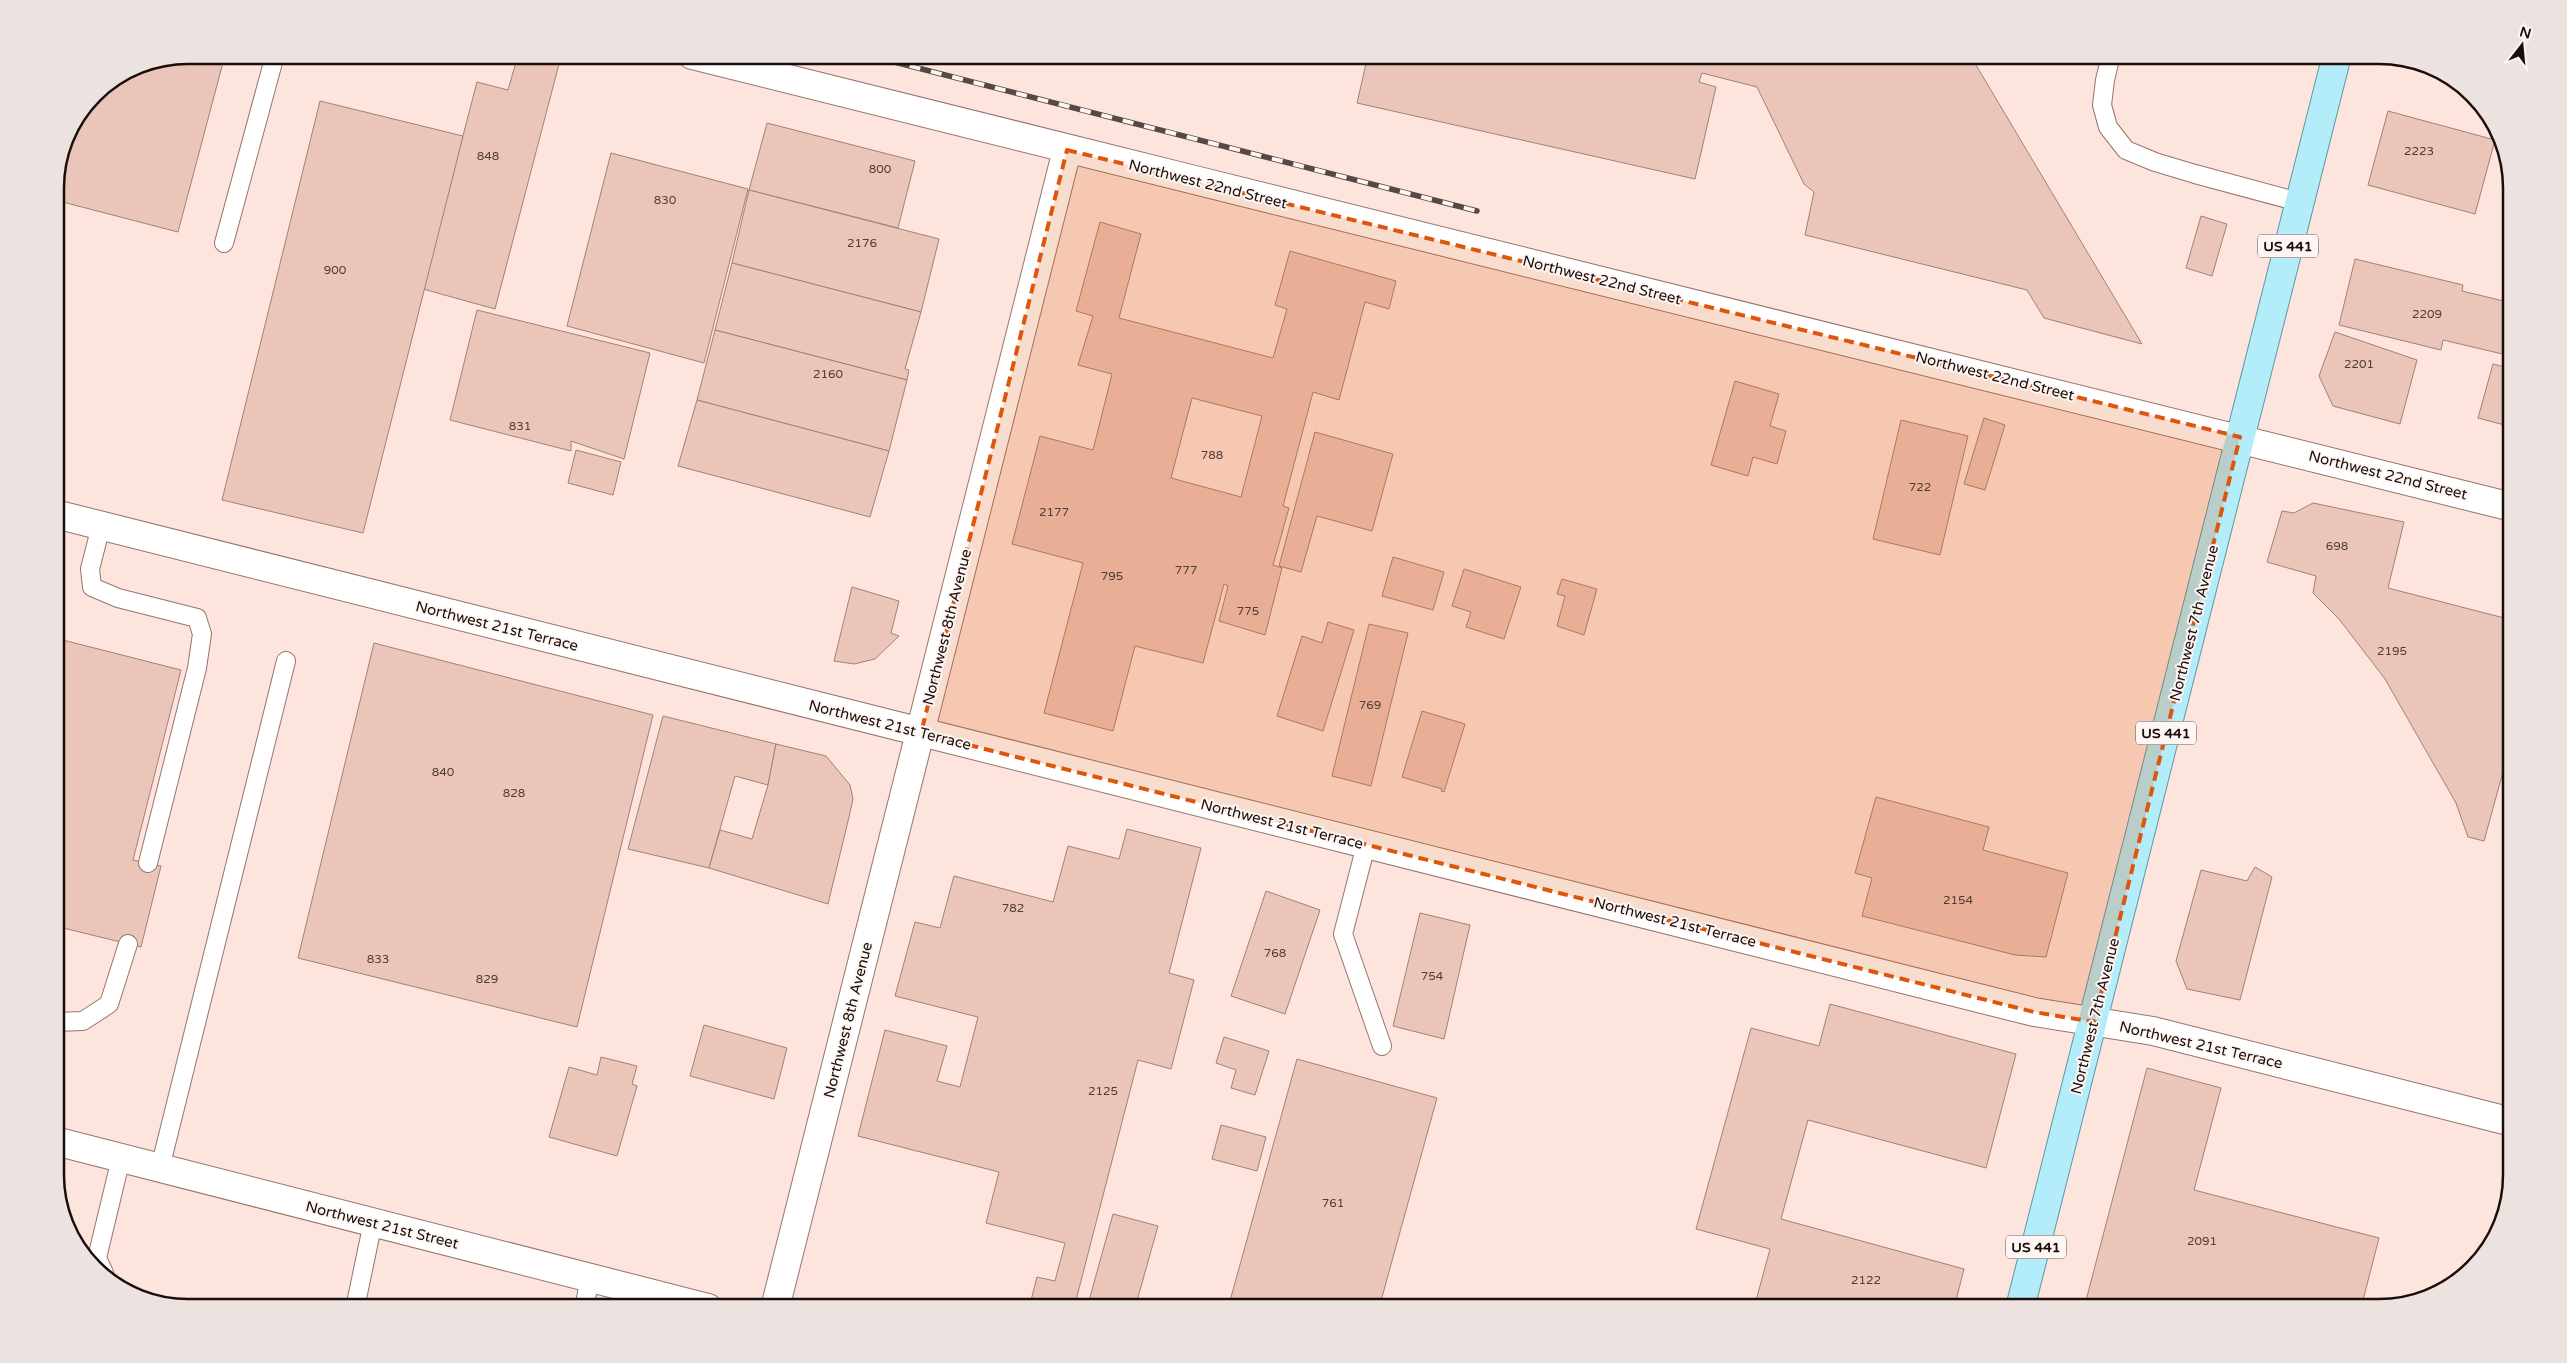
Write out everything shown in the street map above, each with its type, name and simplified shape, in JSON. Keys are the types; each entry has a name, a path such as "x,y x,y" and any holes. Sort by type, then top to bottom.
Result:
{"main road":[{"name":"Northwest 7th Avenue","path":"2022,1299 2094,1022 2335,64"}],"street":[{"name":"Northwest 22nd Street","path":"728,64 1067,150 2240,437 2503,505"},
{"name":"Northwest 8th Avenue","path":"778,1299 1067,150"},
{"name":"Northwest 21st Terrace","path":"64,516 2034,1012 2153,1031 2503,1120"},
{"name":"Northwest 21st Street","path":"64,1143 673,1299"}],"lane":[{"path":"224,243 273,64"},
{"path":"2109,64 2102,105 2108,127 2126,150 2155,162 2194,174 2299,202"},
{"path":"101,526 90,569 92,587 118,598 197,618 202,634 196,668 148,863"},
{"path":"160,1168 286,661"},
{"path":"1366,845 1342,934 1382,1046"},
{"path":"64,1022 84,1021 110,1004 128,944"},
{"path":"96,1259 122,1158"},
{"path":"357,1299 373,1222"},
{"path":"586,1299 590,1278"}],"highlighted area":[{"path":"1067,150 2240,437 2094,1022 2034,1012 921,733"}],"building":[{"path":"223,64 178,232 64,202 64,179 68,155 76,133 89,112 106,94 126,80 148,70 171,65"},
{"path":"515,64 559,64 495,309 423,289 477,82 508,90"},
{"path":"1366,64 1975,64 2142,344 2044,318 2027,290 1805,235 1814,192 1804,184 1757,87 1702,73 1699,82 1716,87 1695,179 1357,103"},
{"path":"320,101 463,136 363,533 222,500"},
{"path":"2388,111 2494,140 2495,142 2475,214 2368,185"},
{"path":"767,123 915,161 898,228 749,190"},
{"path":"611,153 748,189 704,363 567,326"},
{"path":"749,190 939,239 921,312 732,263"},
{"path":"2201,216 2227,224 2212,276 2186,268"},
{"path":"1100,222 1141,234 1119,318 1273,358 1287,309 1275,305 1290,251 1396,281 1389,309 1365,302 1339,400 1313,392 1283,506 1289,508 1273,565 1282,568 1265,635 1219,621 1228,586 1224,584 1203,663 1135,646 1113,731 1044,713 1083,563 1012,544 1040,436 1093,450 1112,374 1078,365 1093,316 1076,311","holes":["1192,398 1262,416 1241,497 1171,478"]},
{"path":"2355,259 2463,285 2462,291 2503,301 2503,354 2443,340 2441,350 2339,325"},
{"path":"732,263 921,312 905,369 909,370 907,380 715,330"},
{"path":"477,310 650,353 624,459 571,441 571,451 450,420"},
{"path":"715,330 907,380 889,451 697,400"},
{"path":"2335,332 2417,360 2400,424 2333,406 2319,376"},
{"path":"2493,364 2503,367 2503,425 2478,418"},
{"path":"1735,381 1779,394 1770,426 1786,431 1777,464 1753,457 1748,476 1711,465"},
{"path":"697,400 889,451 870,517 678,466"},
{"path":"1984,418 2005,425 1985,490 1964,484"},
{"path":"1901,420 1968,436 1940,555 1873,539"},
{"path":"1315,432 1393,454 1372,531 1317,516 1301,572 1279,566"},
{"path":"576,450 621,462 613,495 568,483"},
{"path":"2313,503 2404,522 2388,588 2503,618 2503,772 2484,841 2468,837 2456,803 2385,679 2339,619 2313,593 2316,576 2267,562 2282,511 2294,513"},
{"path":"1393,557 1444,572 1433,610 1382,596"},
{"path":"1464,569 1521,587 1504,639 1466,627 1471,612 1452,606"},
{"path":"1562,579 1597,589 1584,635 1557,626 1565,596 1557,594"},
{"path":"852,587 899,601 891,633 899,636 875,659 854,664 834,661"},
{"path":"1328,622 1354,630 1323,731 1277,716 1302,636 1322,643"},
{"path":"1369,624 1408,633 1371,786 1332,776"},
{"path":"64,640 181,670 133,860 161,866 141,947 64,928"},
{"path":"374,643 653,715 577,1027 298,958"},
{"path":"1422,711 1465,724 1444,792 1441,791 1442,789 1402,777"},
{"path":"663,716 776,744 768,785 735,776 709,868 628,849"},
{"path":"776,744 826,756 850,785 853,799 828,904 709,868 720,830 752,839 768,785"},
{"path":"1876,797 1989,827 1983,850 2068,873 2046,957 2015,955 1862,916 1872,878 1855,873"},
{"path":"1127,829 1201,848 1169,973 1194,980 1171,1069 1138,1060 1076,1299 1031,1299 1037,1277 1055,1281 1065,1243 986,1223 999,1172 858,1136 885,1030 947,1046 937,1081 960,1087 978,1017 895,996 915,922 940,928 954,876 1053,902 1068,846 1119,859"},
{"path":"2255,867 2272,877 2240,1000 2187,989 2176,961 2201,870 2247,881"},
{"path":"1266,891 1320,910 1285,1014 1231,996"},
{"path":"1420,913 1470,925 1444,1039 1393,1026"},
{"path":"1830,1004 2016,1054 1986,1168 1808,1120 1781,1219 1964,1269 1956,1299 1756,1299 1770,1249 1696,1229 1751,1028 1819,1046"},
{"path":"704,1025 787,1048 774,1099 690,1076"},
{"path":"1224,1037 1269,1051 1255,1095 1231,1088 1236,1070 1216,1063"},
{"path":"601,1057 637,1066 632,1084 637,1086 617,1156 549,1137 569,1067 597,1075"},
{"path":"1297,1059 1437,1098 1381,1299 1230,1299"},
{"path":"2147,1068 2221,1088 2194,1190 2379,1238 2363,1299 2086,1299"},
{"path":"1221,1125 1266,1137 1257,1171 1212,1159"},
{"path":"1113,1214 1158,1226 1138,1299 1089,1299"}],"railway":[{"path":"902,64 1477,211"}]}
